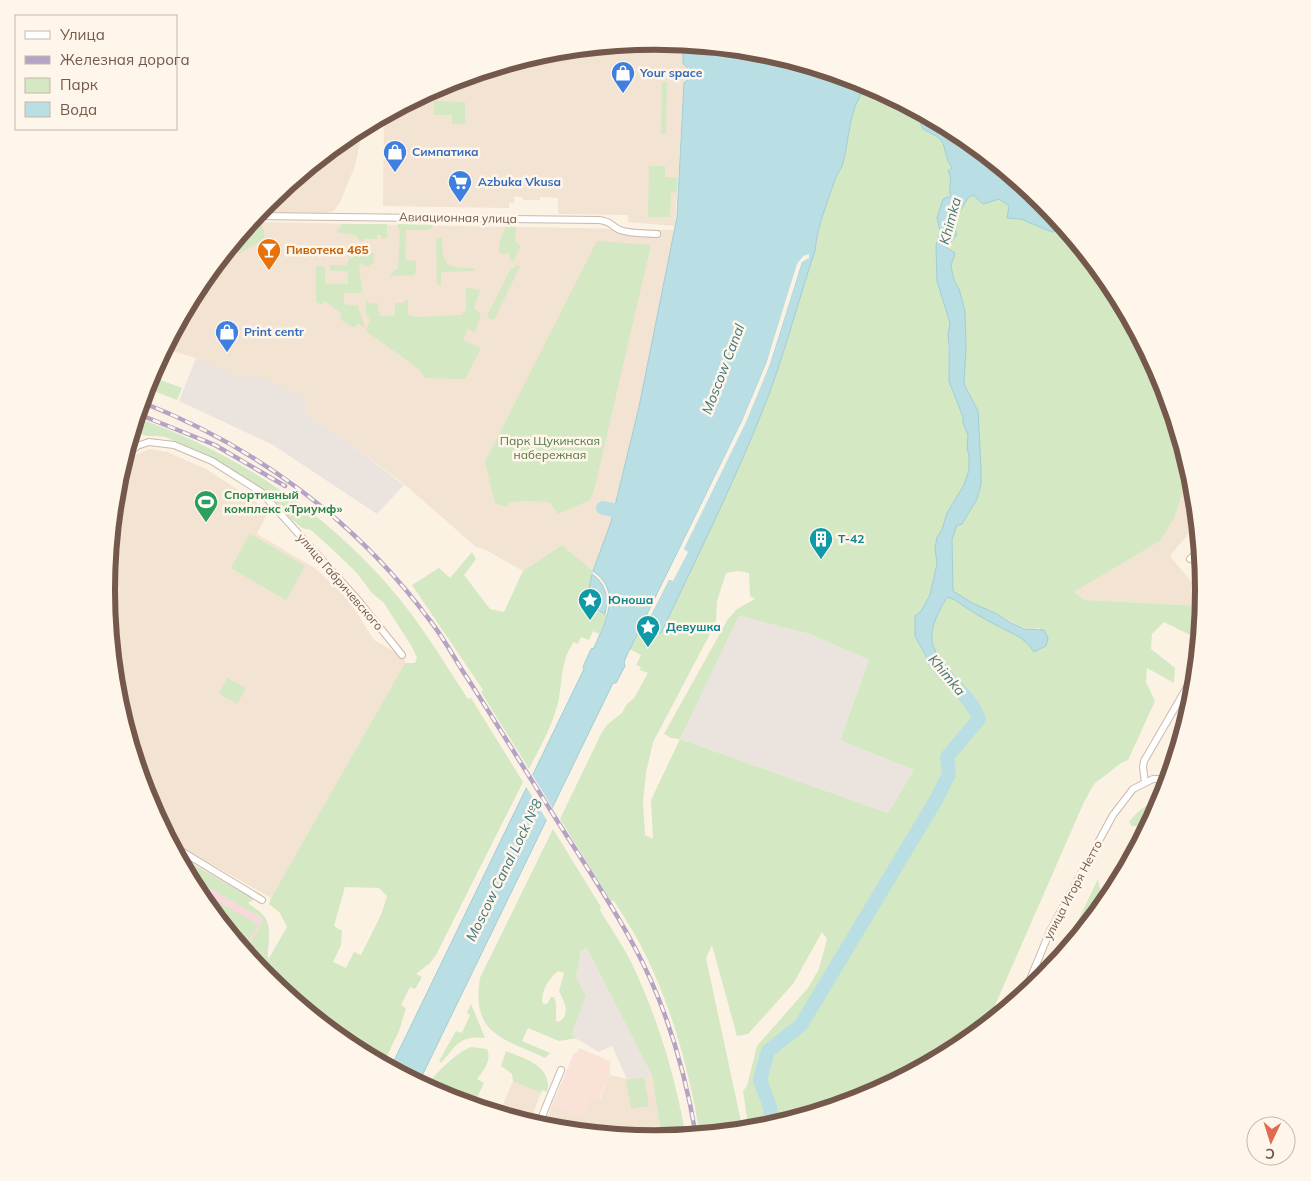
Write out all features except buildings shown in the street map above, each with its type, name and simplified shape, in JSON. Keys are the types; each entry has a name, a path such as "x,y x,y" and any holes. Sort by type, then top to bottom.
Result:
{"street":[{"name":"Авиационная улица","path":"266,216 599,220 610,222 618,229 624,231 657,234"},
{"name":"улица Габричевского","path":"134,449 137,446 150,442 174,445 212,461 260,492 358,600 402,655"},
{"path":"1190,559 1195,554"},
{"path":"1162,779 1153,779 1145,783 1142,767 1144,760 1187,686"},
{"name":"улица Игоря Нетто","path":"1030,981 1055,922 1113,815 1133,789 1145,783"},
{"path":"183,852 262,900"},
{"path":"541,1119 561,1070"}],"shaded area":[{"path":"620,51 683,51 683,64 688,67 690,74 684,83 675,226 628,222 628,215 558,214 558,198 540,197 540,200 523,200 523,197 514,197 514,203 509,203 509,208 383,206 385,122 449,91 516,68 550,60"},
{"path":"361,137 355,166 340,202 334,211 326,213 269,212 299,184"},
{"path":"260,222 674,230 639,407 611,522 593,571 562,545 523,571 484,549 476,547 403,483 319,423 304,409 308,399 252,375 248,384 196,358 171,351 187,320 206,290 227,261"},
{"path":"196,358 242,378 247,383 252,374 308,398 304,409 319,423 404,485 377,514 273,445 179,401"},
{"path":"149,449 167,452 206,469 255,501 267,514 257,534 315,568 348,599 374,640 405,658 405,663 271,898 179,845 156,797 133,730 125,696 120,661 116,626 115,590 116,555 125,485 130,464 136,455"},
{"path":"1186,484 1192,529 1170,556 1196,586 1196,606 1085,600 1074,592 1160,541"},
{"path":"739,616 810,634 869,660 840,740 914,770 888,813 680,739"},
{"path":"201,884 263,919 248,946"},
{"path":"587,948 652,1075 627,1079 612,1046 599,1052 570,1035 586,996 576,976 581,951"},
{"path":"579,1048 610,1061 610,1075 599,1099 591,1096 581,1118 552,1105 574,1053 577,1053"},
{"path":"610,1075 627,1079 652,1075 661,1131 620,1130 546,1120 552,1105 581,1117 591,1095 600,1099"},
{"path":"513,1081 541,1093 532,1117 501,1108"}],"green space":[{"path":"662,82 667,82 666,134 661,134"},
{"path":"864,92 919,118 928,132 938,137 945,146 952,169 952,197 943,199 937,218 940,231 936,247 937,281 950,323 948,338 949,381 968,435 969,470 964,485 947,513 942,530 937,537 935,548 937,564 930,595 921,611 917,614 915,636 928,660 948,672 936,652 932,638 934,624 947,597 998,626 1010,630 1027,642 1034,652 1046,646 1039,628 1033,629 1016,625 973,604 953,591 952,539 957,525 962,524 972,508 981,468 978,411 964,384 966,348 965,311 951,266 955,253 947,248 952,238 952,225 955,217 963,204 973,195 982,203 999,199 1009,206 1007,218 1021,219 1052,232 1058,230 1084,261 1124,320 1140,351 1155,384 1178,451 1186,484 1174,518 1160,541 1074,592 1085,600 1196,606 1194,637 1164,622 1152,634 1151,649 1175,668 1174,683 1147,668 1146,682 1155,701 1128,760 1121,763 1094,784 1084,802 991,1014 926,1059 862,1090 795,1113 748,1123 743,1091 747,1086 757,1046 808,988 819,969 827,939 822,932 793,984 748,1034 737,1036 712,945 706,958 741,1124 699,1129 678,1037 651,966 614,901 611,901 560,819 602,732 608,724 622,713 627,704 634,698 648,673 640,670 641,667 636,665 641,655 630,649 639,632 652,635 661,633 741,461 785,347 815,251 823,215 842,166 855,106","holes":["738,571 749,573 750,596 755,599 737,609 728,619 664,734 671,738 680,739 651,800 653,839 645,835 643,802 646,773 653,742 710,634 716,620 717,601 726,573","739,616 810,634 869,660 840,740 914,770 888,813 680,739"]},
{"path":"434,101 465,102 465,124 452,124 452,115 434,115"},
{"path":"649,166 665,166 665,177 677,178 677,192 671,193 670,217 648,217"},
{"path":"342,224 387,224 387,238 381,239 381,235 377,235 377,239 364,239 364,241 361,241 355,235 337,232"},
{"path":"398,224 433,225 428,230 406,230 405,260 416,261 416,272 414,275 389,276 398,268 400,230 398,229"},
{"path":"257,226 261,226 264,230 264,240 239,253 237,248 249,234"},
{"path":"506,226 516,227 515,242 521,246 513,261 510,260 510,254 499,253 499,243"},
{"path":"436,238 442,238 443,255 448,264 474,268 474,271 441,272 441,285 437,285"},
{"name":"Парк Щукинская набережная","path":"597,241 651,245 594,490 590,500 558,514 550,502 510,502 506,507 495,503 485,462"},
{"path":"358,251 374,253 374,262 367,267 361,263 359,265 362,293 344,293 344,304 358,306 365,328 358,323 355,327 352,327 340,319 342,314 325,301 321,305 316,301 316,266 325,267 325,284 348,284 348,272 330,270 330,265 347,265 349,253 358,253"},
{"path":"516,265 520,266 494,320 488,318 488,314 511,268 514,268"},
{"path":"466,288 480,290 474,308 481,314 475,332 468,329 463,340 481,348 465,379 425,378 419,369 366,331 370,321 366,312 366,299 369,304 378,303 380,316 395,316 395,303 404,303 404,300 408,300 408,315 418,317 463,315 463,311 466,311"},
{"path":"158,379 182,388 177,400 153,391"},
{"path":"143,420 175,432 248,469 282,491 346,542 375,571 411,613 468,699 471,698 523,782 436,955 430,963 416,974 422,977 415,989 410,987 401,1005 406,1008 399,1031 385,1059 326,1019 273,973 248,946 263,919 201,884 196,875 196,871 192,869 187,861 252,898 253,900 248,903 264,916 267,921 269,938 268,960 287,927 280,913 269,904 271,898 405,663 415,663 417,658 384,603 372,593 356,572 311,530 302,528 265,493 212,457 165,437 139,433","holes":["345,887 379,888 387,896 381,915 361,955 354,952 346,968 333,962 341,945 342,931 334,926"]},
{"path":"250,534 305,566 286,600 231,568"},
{"path":"562,545 593,571 588,594 589,605 607,615 599,634 593,631 589,640 581,637 578,644 574,642 569,650 563,667 560,695 555,713 547,734 529,769 481,692 483,690 412,585 439,568 450,578 472,552 476,559 464,575 490,609 504,612 523,571"},
{"path":"227,678 246,688 237,704 219,694"},
{"path":"1153,802 1141,827 1132,826 1129,822 1144,807"},
{"path":"553,829 601,907 600,910 627,955 641,983 664,1048 677,1092 685,1130 661,1131 652,1075 587,948 581,951 576,976 586,996 571,1035 577,1038 559,1041 528,1028 522,1041 550,1053 545,1058 503,1039 493,1032 485,1023 480,1011 478,997 480,978","holes":["558,971 564,973 559,991 565,1003 566,1012 565,1016 558,1022 556,1021 554,997 551,997 547,1004 543,1004 542,1001 547,984"]},
{"path":"1098,879 1101,896 1070,937"},
{"path":"211,898 258,924 247,944"},
{"path":"471,1004 485,1038 476,1037 464,1040 455,1046 441,1063 439,1061 456,1031 462,1033 470,1015 467,1013"},
{"path":"471,1047 487,1049 489,1057 485,1068 477,1079 484,1083 476,1100 431,1082 446,1064"},
{"path":"506,1051 529,1061 542,1070 548,1083 547,1092 542,1090 541,1093 513,1081 512,1074 501,1066"},
{"path":"644,1077 649,1106 631,1109 626,1080"}],"water":[{"path":"683,51 761,60 795,68 865,92 855,106 842,166 823,215 815,251 779,365 766,402 729,490 661,633 652,635 642,633 669,580 672,581 687,552 684,549 770,364 802,262 805,259 803,256 766,364 742,421 627,655 624,662 625,666 616,683 613,683 421,1077 393,1063 584,669 583,667 591,649 594,648 603,628 609,607 607,588 602,579 593,571 611,522 639,407 677,217 684,83 689,76 688,68 683,64"},
{"path":"918,118 956,141 985,162 1038,208 1058,230 1052,232 1021,219 1007,218 1009,206 999,199 983,204 973,195 968,198 952,224 957,234 947,248 955,253 951,266 965,311 966,348 964,384 978,411 981,468 981,484 977,499 962,524 957,525 952,539 953,591 972,603 1024,629 1044,630 1048,638 1046,646 1034,652 1026,642 1017,636 947,597 932,631 933,645 948,672 945,676 928,660 915,636 915,616 921,611 930,595 937,564 935,548 937,537 942,530 947,513 964,485 969,470 969,455 967,449 968,435 949,381 948,334 950,323 937,281 936,246 940,231 937,218 943,199 951,196 950,175 948,171 952,168 943,143 938,137 923,129"},
{"path":"592,574 600,582 605,592 607,602 605,614 589,605 588,594"}],"pier":[{"path":"809,254 809,258 802,262 770,364 746,422 684,549 688,552 673,581 669,580 642,633 639,632 742,421 766,364 797,264 803,256"},
{"path":"531,773 554,810 548,822 525,785"}],"waterway":[{"path":"603,508 632,514"},
{"name":"Khimka","path":"771,1119 770,1107 760,1080 768,1051 801,1025 936,800 949,774 947,757 979,719 971,703 934,661"}],"railway":[{"path":"148,405 224,441 263,464 300,490 335,518 368,549 399,582 433,624 634,946 656,991 673,1038 695,1130"},
{"path":"144,416 215,445 285,486"}],"place":[{"name":"Your space","path":"623,94"},
{"name":"Симпатика","path":"395,173"},
{"name":"Azbuka Vkusa","path":"460,203"},
{"name":"Пивотека 465","path":"269,271"},
{"name":"Print centr","path":"227,353"},
{"name":"Спортивный комплекс «Триумф»","path":"206,523"},
{"name":"Т-42","path":"821,560"},
{"name":"Юноша","path":"590,621"},
{"name":"Девушка","path":"648,648"}],"water label":[{"name":"Moscow Canal","path":"723,369"},
{"name":"Moscow Canal Lock №8","path":"504,870"}]}
